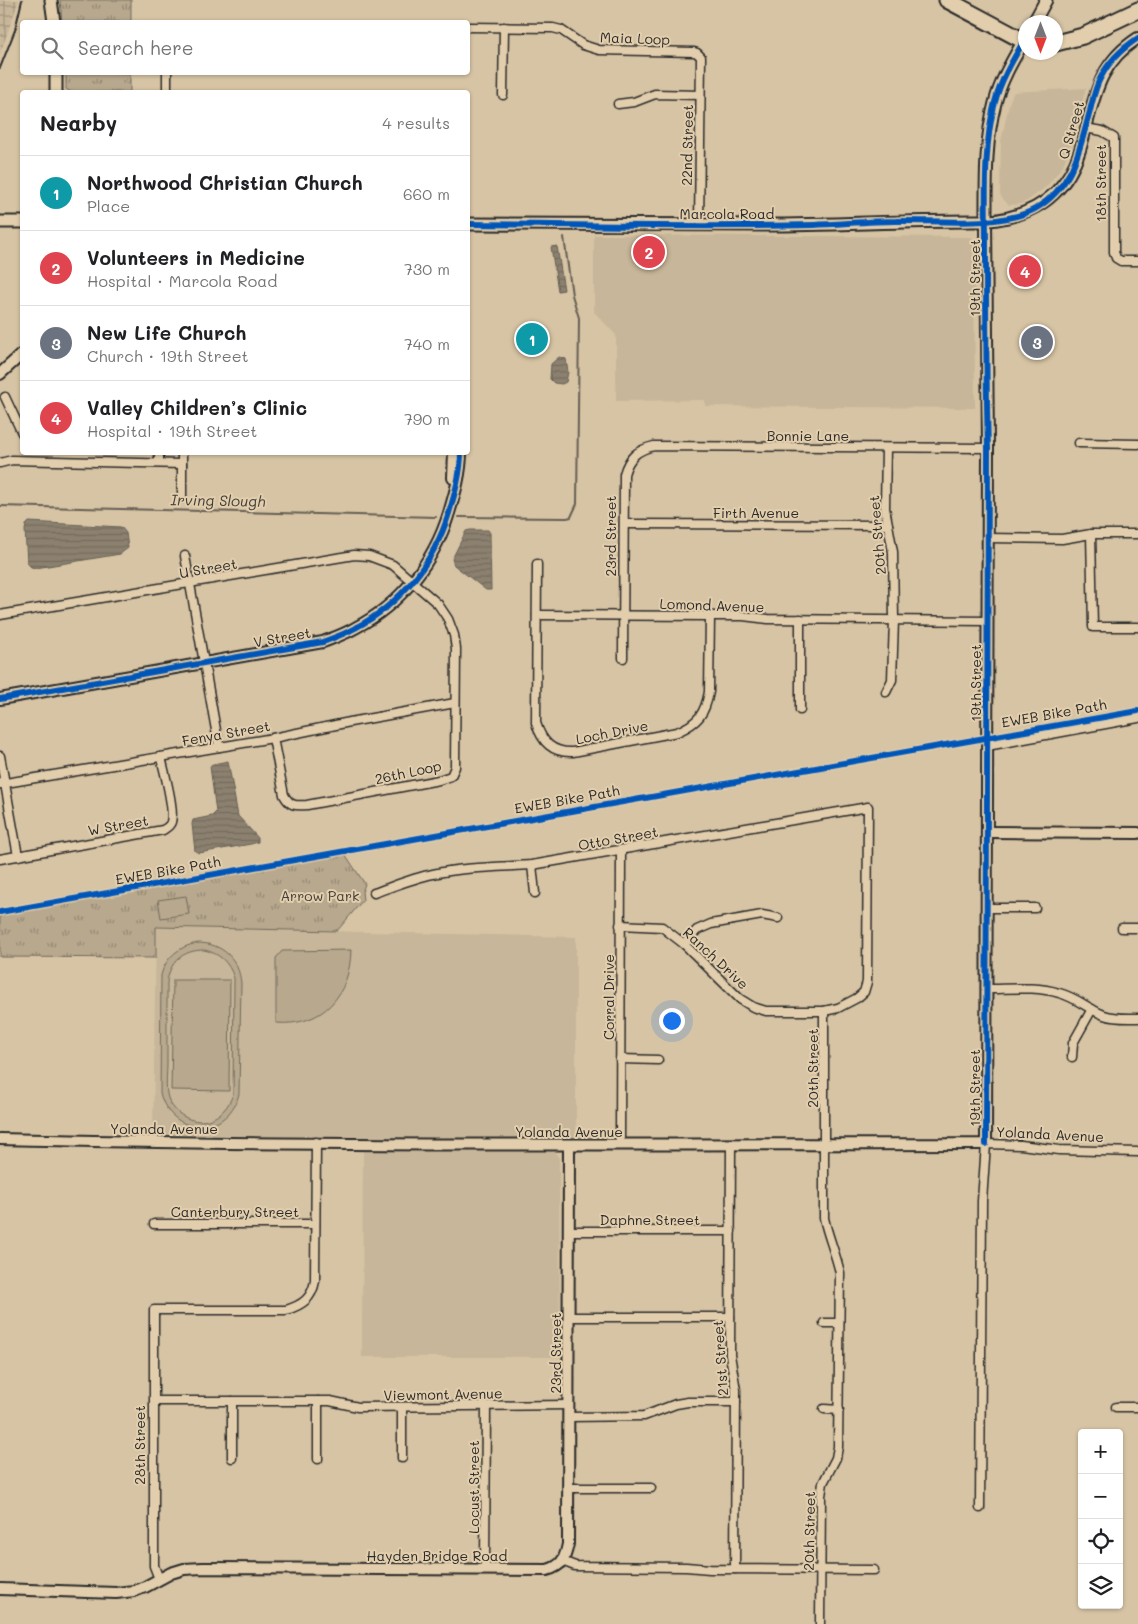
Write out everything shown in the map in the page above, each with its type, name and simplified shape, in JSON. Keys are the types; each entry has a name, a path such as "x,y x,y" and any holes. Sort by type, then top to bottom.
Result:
{"highway":[{"path":"947,0 1018,36"},
{"path":"1063,42 1083,36 1138,10"}],"main road":[{"path":"51,0 54,20"},
{"path":"1038,15 1046,0"},
{"path":"986,221 990,123 995,100 1018,50"},
{"path":"56,75 56,90"},
{"name":"Marcola Road","path":"470,224 699,226 815,225 899,221 986,221"},
{"path":"0,222 20,222"}],"street":[{"name":"Maia Loop","path":"470,27 553,28 568,34 583,45 599,50 697,53 701,57 700,94"},
{"path":"503,95 504,27"},
{"name":"Q Street","path":"986,221 1005,219 1035,209 1052,196 1066,180 1080,150 1100,78 1120,52 1138,38"},
{"path":"167,75 167,90"},
{"path":"618,104 634,102 655,94 700,94"},
{"name":"22nd Street","path":"699,226 700,94"},
{"name":"18th Street","path":"1085,128 1102,131 1114,138 1113,231 1116,258 1122,261 1138,261"},
{"name":"19th Street","path":"980,1508 982,1200 986,1144 988,448 986,401 986,221"},
{"path":"0,374 20,356"},
{"path":"5,397 19,419"},
{"path":"1079,443 1138,444"},
{"name":"Bonnie Lane","path":"630,458 636,452 654,446 988,448"},
{"name":"20th Street","path":"886,448 885,508 893,552 894,620"},
{"path":"160,455 160,463"},
{"path":"182,455 182,498"},
{"name":"V Street","path":"453,499 454,455"},
{"name":"V Street","path":"0,699 323,642 354,629 387,607 413,582 425,566 443,532 460,470 461,455"},
{"path":"0,463 28,457 182,464"},
{"name":"23rd Street","path":"623,615 624,474 630,458"},
{"name":"Firth Avenue","path":"624,524 888,525"},
{"path":"1091,534 1093,627 1138,627"},
{"path":"988,538 1062,539 1091,534 1138,534"},
{"name":"U Street","path":"0,616 354,555 369,556 388,562 413,582"},
{"path":"185,556 218,747"},
{"name":"Loch Drive","path":"537,564 536,723 540,736 547,745 555,750 565,752 677,732 690,726 701,716 707,704 709,692 710,616"},
{"name":"26th Loop","path":"273,738 284,795 289,803 293,805 307,805 439,780 451,776 454,771 456,649 453,629 446,614 438,604 413,582"},
{"name":"Lomond Avenue","path":"537,615 988,621"},
{"path":"623,615 623,658"},
{"path":"800,619 800,710"},
{"path":"886,692 892,680 894,620"},
{"name":"Fenya Street","path":"2,784 273,738 455,703"},
{"path":"987,746 1138,718"},
{"path":"0,756 2,784 18,856"},
{"name":"W Street","path":"0,859 163,830 168,827 172,821 171,805 161,757"},
{"name":"20th Street","path":"820,1624 820,1496 823,1483 836,1458 838,1447 840,1273 837,1257 827,1232 824,1218 824,1012 838,1008 858,998 864,992 867,982 868,807"},
{"name":"Otto Street","path":"374,893 434,874 480,867 532,865 868,807"},
{"path":"987,832 1138,833"},
{"name":"Corral Drive","path":"620,1145 621,850"},
{"path":"532,865 535,893"},
{"path":"986,908 1035,908"},
{"path":"684,944 697,930 711,924 762,915 778,918"},
{"name":"Ranch Drive","path":"620,925 662,927 684,944 740,999 752,1007 766,1010 824,1012"},
{"path":"1122,928 1138,928"},
{"path":"986,989 1057,992 1115,1018 1138,1018"},
{"path":"1072,1058 1073,1043 1092,1009"},
{"path":"620,1059 658,1060"},
{"name":"Yolanda Avenue","path":"0,1138 104,1141 569,1145 986,1144 1021,1145 1059,1150 1138,1152"},
{"path":"315,1224 316,1142"},
{"name":"21st Street","path":"731,1144 730,1355 736,1390 735,1569"},
{"name":"23rd Street","path":"562,1561 568,1544 569,1488 569,1145"},
{"name":"Canterbury Street","path":"154,1224 315,1224"},
{"name":"28th Street","path":"159,1579 154,1566 154,1310 286,1310 298,1306 308,1299 313,1291 315,1281 315,1224"},
{"name":"Daphne Street","path":"569,1231 731,1231"},
{"path":"570,1317 730,1317"},
{"path":"824,1324 839,1323"},
{"name":"Viewmont Avenue","path":"155,1401 330,1401 358,1407 402,1408 569,1405"},
{"path":"232,1401 232,1458"},
{"path":"318,1401 318,1459"},
{"path":"569,1417 644,1416 676,1404 688,1402 736,1402"},
{"name":"Locust Street","path":"485,1568 486,1405"},
{"path":"1116,1407 1138,1407"},
{"path":"402,1408 402,1458"},
{"path":"824,1409 839,1410"},
{"path":"569,1488 650,1488"},
{"path":"562,1561 575,1566 874,1570"},
{"name":"Hayden Bridge Road","path":"0,1589 116,1593 134,1591 171,1573 184,1569 203,1568 485,1568 547,1570 556,1567 562,1561"}],"shaded area":[{"path":"0,0 19,0 0,54"},
{"path":"1086,88 1067,156 1062,167 1047,186 1030,199 1021,204 1009,205 1000,194 1001,141 1010,100 1014,92"},
{"path":"594,235 971,237 974,241 975,408 705,406 705,400 616,401 616,335 594,312"},
{"path":"557,246 564,290 558,291 551,247"},
{"path":"559,357 566,359 568,372 566,382 562,384 554,383 550,379 551,364"},
{"path":"29,522 121,527 126,533 128,548 120,554 36,568 31,567 27,563 25,530"},
{"path":"488,530 490,533 491,590 486,590 454,565 452,559 466,531"},
{"path":"228,761 238,816 258,838 258,842 199,853 195,851 193,820 212,816 216,812 210,766"},
{"path":"156,927 576,937 576,1138 153,1136"},
{"path":"363,1151 555,1152 559,1158 560,1357 362,1357"}],"green space":[{"path":"60,0 131,0 131,20 62,20"},
{"path":"66,75 130,75 130,90 66,89"},
{"name":"Arrow Park","path":"345,854 365,884 362,892 363,900 337,931 156,927 156,958 0,957 0,915"},
{"path":"186,896 189,914 161,918 158,900"},
{"path":"191,944 207,944 222,949 233,960 240,974 239,1094 233,1108 223,1119 212,1125 199,1126 187,1124 175,1118 166,1107 160,1093 161,975 166,963 174,953","holes":["209,951 223,959 234,978 233,1094 221,1113 202,1121 189,1119 179,1113 174,1109 168,1098 166,1085 167,983 171,969 178,959 190,952"]},
{"path":"351,950 345,981 331,1005 320,1014 307,1020 293,1023 276,1023 276,958 282,951"},
{"path":"173,980 230,980 229,1091 171,1090"}],"waterway":[{"path":"459,517 567,518 571,517 577,504 579,318 572,295 564,237"},
{"name":"Irving Slough","path":"0,506 436,517"}],"railway":[{"path":"0,68 15,30 22,0"}],"cycle path":[{"path":"470,224 771,226 886,221 967,222 1004,219 1021,215 1035,209 1048,200 1067,178 1078,154 1094,93 1104,71 1112,60 1138,38"},
{"path":"986,1144 988,448 986,174 991,119 995,102 1004,77 1018,51"},
{"path":"0,699 323,642 351,630 387,607 414,580 425,565 443,531 449,513 459,475 461,455"},
{"name":"EWEB Bike Path","path":"0,912 1138,711"}],"place":[{"name":"Volunteers in Medicine","path":"649,252"},
{"name":"Valley Children’s Clinic","path":"1025,271"},
{"name":"Northwood Christian Church","path":"532,339"},
{"name":"New Life Church","path":"1037,342"}]}
